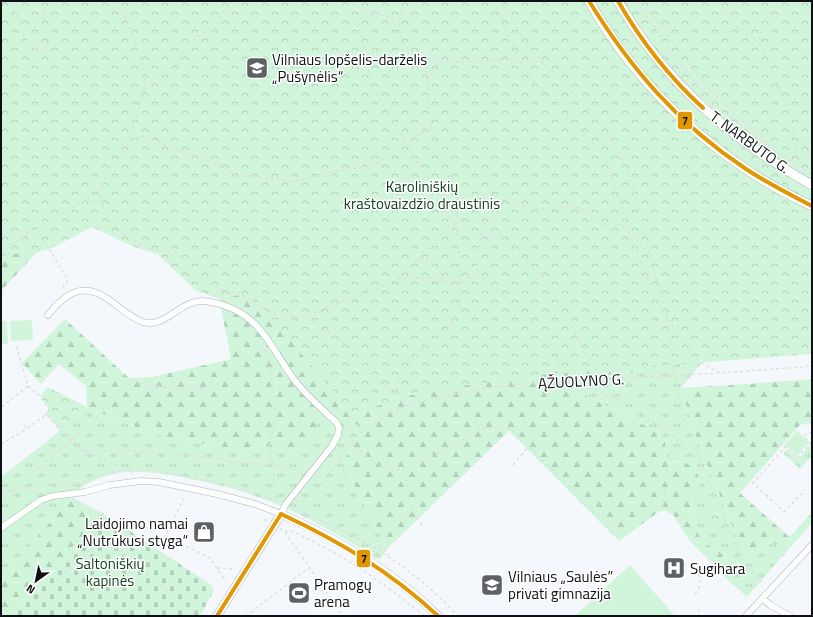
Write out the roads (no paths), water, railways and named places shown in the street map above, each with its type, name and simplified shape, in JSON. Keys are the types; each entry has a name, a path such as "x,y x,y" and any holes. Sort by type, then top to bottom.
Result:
{"main road":[{"name":"T. NARBUTO G.","path":"589,1 620,49 640,75 685,121 739,164 768,183 812,206"},
{"name":"T. NARBUTO G.","path":"618,1 640,36 660,62 700,106 750,146 812,185"},
{"path":"217,616 281,514 361,556 408,590 438,616"}],"street":[{"path":"1,528 41,500 53,496 85,492 110,485 141,481 159,482 217,494 255,504 281,514 286,504 332,446 338,435 339,428 337,423 296,382 262,331 250,319 238,311 215,302 190,302 161,320 155,323 149,323 132,316 95,292 82,290 60,301 48,315"},
{"path":"746,616 812,545"},
{"path":"763,599 770,605 790,616"}],"place":[{"name":"Vilniaus lopšelis-darželis „Pušynėlis“","path":"257,68"},
{"name":"Laidojimo namai „Nutrūkusi styga“","path":"204,532"},
{"name":"Sugihara","path":"674,568"},
{"name":"Vilniaus „Saulės” privati gimnazija","path":"492,585"},
{"name":"Pramogų arena","path":"299,593"}],"park label":[{"name":"Karoliniškių kraštovaizdžio draustinis","path":"422,194"},
{"name":"Saltoniškių kapinės","path":"110,572"}]}
